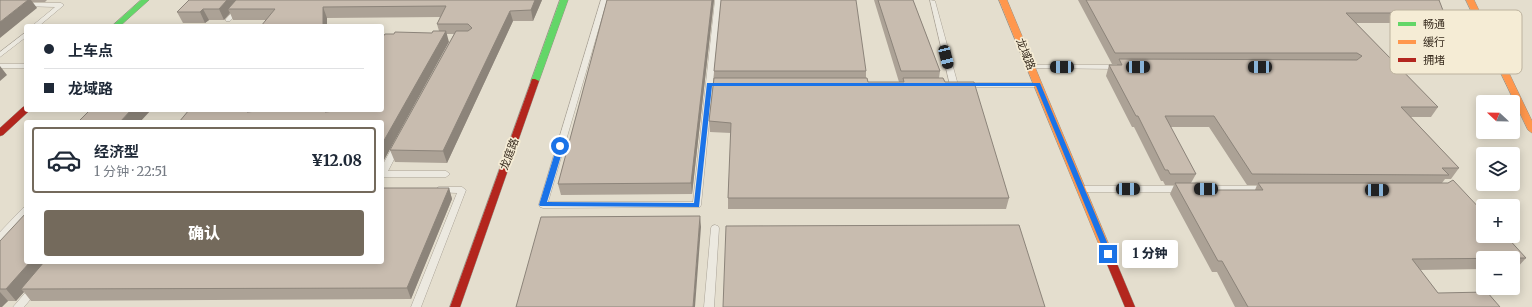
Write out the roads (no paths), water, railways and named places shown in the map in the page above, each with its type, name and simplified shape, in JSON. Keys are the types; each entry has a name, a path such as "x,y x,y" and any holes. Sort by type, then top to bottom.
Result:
{"street":[{"path":"118,24 145,0"},
{"name":"龙庭路","path":"455,307 564,0"},
{"name":"龙域路","path":"1003,0 1130,307"},
{"path":"1470,0 1475,10"},
{"path":"1508,74 1521,99 1532,130"},
{"path":"0,133 24,111"}],"lane":[{"path":"228,20 246,0"},
{"path":"604,0 543,205 697,205 713,85 718,0"},
{"path":"932,1 950,85 1038,85"},
{"path":"15,5 61,5 37,24"},
{"path":"0,55 24,36"},
{"path":"0,66 24,66"},
{"path":"1031,67 1125,67"},
{"path":"384,170 401,140"},
{"path":"384,174 446,174"},
{"path":"1081,189 1272,189"},
{"path":"416,307 462,190 430,190"},
{"path":"0,238 24,212"},
{"path":"709,307 714,228"},
{"path":"18,307 42,279"}]}
